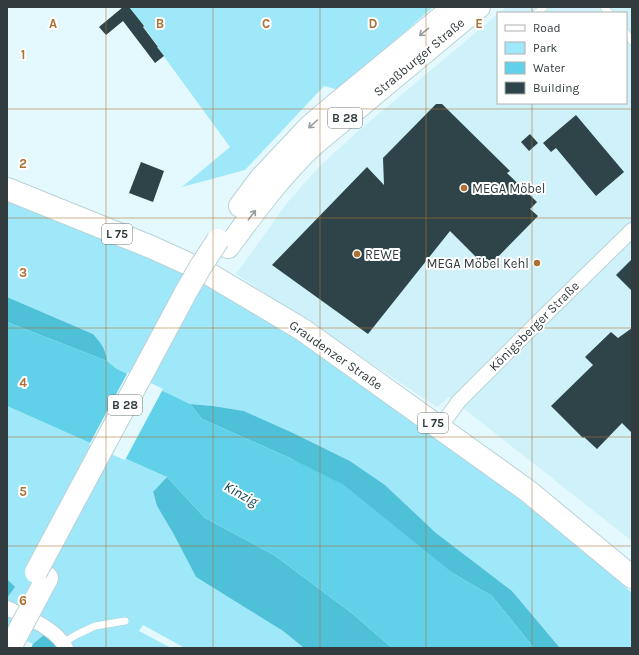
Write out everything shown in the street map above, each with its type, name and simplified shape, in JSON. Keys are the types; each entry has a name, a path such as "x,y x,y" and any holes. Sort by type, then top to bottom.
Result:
{"main road":[{"name":"Straßburger Straße","path":"223,243 236,212 261,178 300,136 331,108 454,7"},
{"name":"Straßburger Straße","path":"223,243 303,154 479,7"},
{"name":"Graudenzer Straße","path":"7,189 151,247 204,271 303,330 528,491 632,577"},
{"name":"B 28","path":"10,648 16,615 41,575 197,298 223,243"}],"street":[{"name":"Königsberger Straße","path":"440,427 459,401 632,230"},
{"path":"16,615 54,633 64,645"}],"lane":[{"path":"64,645 76,635 95,626 125,622"}],"shaded area":[{"path":"506,7 632,7 632,541 449,397 437,407 236,274 287,203 318,168 357,132 497,15 497,104 627,104 627,12 500,12"},
{"path":"7,297 93,334 104,349 107,361 7,322"},
{"path":"190,404 244,411 350,461 385,485 436,533 512,591 560,648 534,648 492,596 454,574 292,459 202,419"},
{"path":"167,477 205,518 274,555 353,614 392,648 304,648 283,631 196,577 157,506 153,492"},
{"path":"7,579 15,587 7,598"},
{"path":"45,634 58,648 31,648 33,644"}],"green space":[{"path":"129,7 433,7 339,90 324,86 245,170 182,187 230,147"},
{"path":"7,198 169,262 297,337 406,410 622,576 620,582 632,593 632,648 560,648 512,591 436,533 385,485 350,461 244,411 190,404 117,369 107,361 106,352 93,334 7,297"},
{"path":"7,406 167,477 153,493 157,506 196,577 283,631 304,648 185,648 143,625 139,631 171,648 58,648 45,634 33,644 7,632 7,598 14,587 7,579"}],"water":[{"name":"Kinzig","path":"7,322 107,361 117,369 190,404 202,419 292,459 344,485 454,574 492,596 534,648 392,648 353,614 274,555 205,518 167,477 7,406"}],"pier":[{"path":"128,372 163,389 125,460 89,445"}],"building":[{"path":"123,7 129,7 164,56 155,63 123,21 106,35 99,27"},
{"path":"436,104 442,104 510,171 507,173 537,202 530,209 538,216 487,268 450,231 368,334 272,265 367,167 384,185 383,158"},
{"path":"576,115 624,172 596,196 556,148 551,152 543,143"},
{"path":"530,134 538,143 529,151 521,142"},
{"path":"141,162 164,171 153,202 129,193"},
{"path":"632,259 632,291 616,275"},
{"path":"632,328 632,433 622,423 597,449 584,437 583,438 551,406 593,365 585,357 611,332 618,338"}],"place":[{"name":"MEGA Möbel","path":"464,188"},
{"name":"REWE","path":"357,254"},
{"name":"MEGA Möbel Kehl","path":"537,263"}]}
